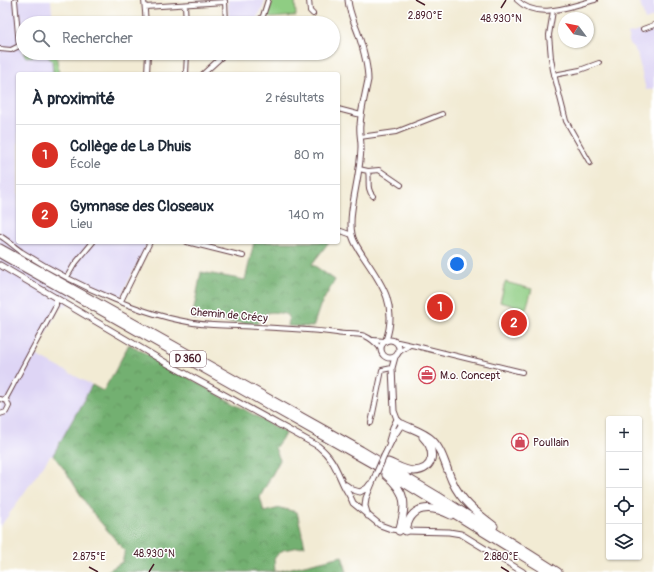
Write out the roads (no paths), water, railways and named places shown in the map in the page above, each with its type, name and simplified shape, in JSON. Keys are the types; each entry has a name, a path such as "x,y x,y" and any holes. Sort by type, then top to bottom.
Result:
{"highway":[{"name":"D 360","path":"0,248 361,450 501,535 558,572"},
{"name":"D 360","path":"0,254 376,466 548,572"},
{"path":"400,422 428,437 436,446 452,483 464,501 498,529 501,535"},
{"path":"361,450 366,449 386,461 406,470 421,470 431,461 433,454 428,442 416,430"},
{"path":"376,466 379,471 394,482 403,496 405,506 403,531"},
{"path":"403,531 413,515 418,511 430,508 446,513 486,536 491,536"}],"street":[{"path":"15,0 16,16"},
{"path":"144,0 146,16"},
{"path":"262,16 268,0"},
{"path":"309,0 310,12 313,14"},
{"path":"348,0 359,35 368,73 359,127 361,152 354,200 352,235 355,243 383,287 387,297 390,310 390,329 381,349 382,354 386,357 392,368"},
{"path":"517,0 533,10 540,11 553,11 595,0"},
{"path":"145,7 225,1 226,16"},
{"path":"185,5 186,16"},
{"path":"553,11 549,36 554,75 566,121 590,163"},
{"path":"642,29 654,26"},
{"path":"0,49 11,50 16,48"},
{"path":"146,72 147,60"},
{"path":"186,72 187,60"},
{"path":"205,72 218,60"},
{"path":"554,75 580,70 599,63"},
{"path":"340,110 361,115"},
{"path":"360,137 396,132 442,114"},
{"path":"359,169 368,171 378,170 401,185"},
{"path":"368,171 368,188 372,196"},
{"path":"341,231 352,235"},
{"name":"Chemin de Crécy","path":"0,236 21,252 93,290 159,314 191,322 212,325 289,328 361,335 372,340 381,349"},
{"path":"67,277 74,265 91,244"},
{"path":"122,301 149,244"},
{"path":"195,244 243,256"},
{"path":"0,265 168,364 318,446 327,453 335,464 353,503 380,525 403,531 449,532 461,534 523,572"},
{"path":"56,297 56,306"},
{"path":"0,414 6,412 8,408 8,403 2,399 56,306 62,301"},
{"path":"386,340 392,339 398,342 522,372"},
{"name":"Chemin de Crécy","path":"372,340 386,340"},
{"path":"398,342 400,347 399,352"},
{"path":"356,506 362,505 365,500 400,422 394,411 392,368 395,357 399,352 410,345"},
{"path":"386,357 395,357"},
{"path":"371,423 382,370 392,368"},
{"path":"342,480 348,488 364,494 365,506 369,517"},
{"path":"352,498 354,494 367,488 373,480"}],"place":[{"name":"Collège de La Dhuis","path":"440,307"},
{"name":"Gymnase des Closeaux","path":"514,323"},
{"name":"M.o. Concept","path":"427,375"},
{"name":"Poullain","path":"520,442"}]}
